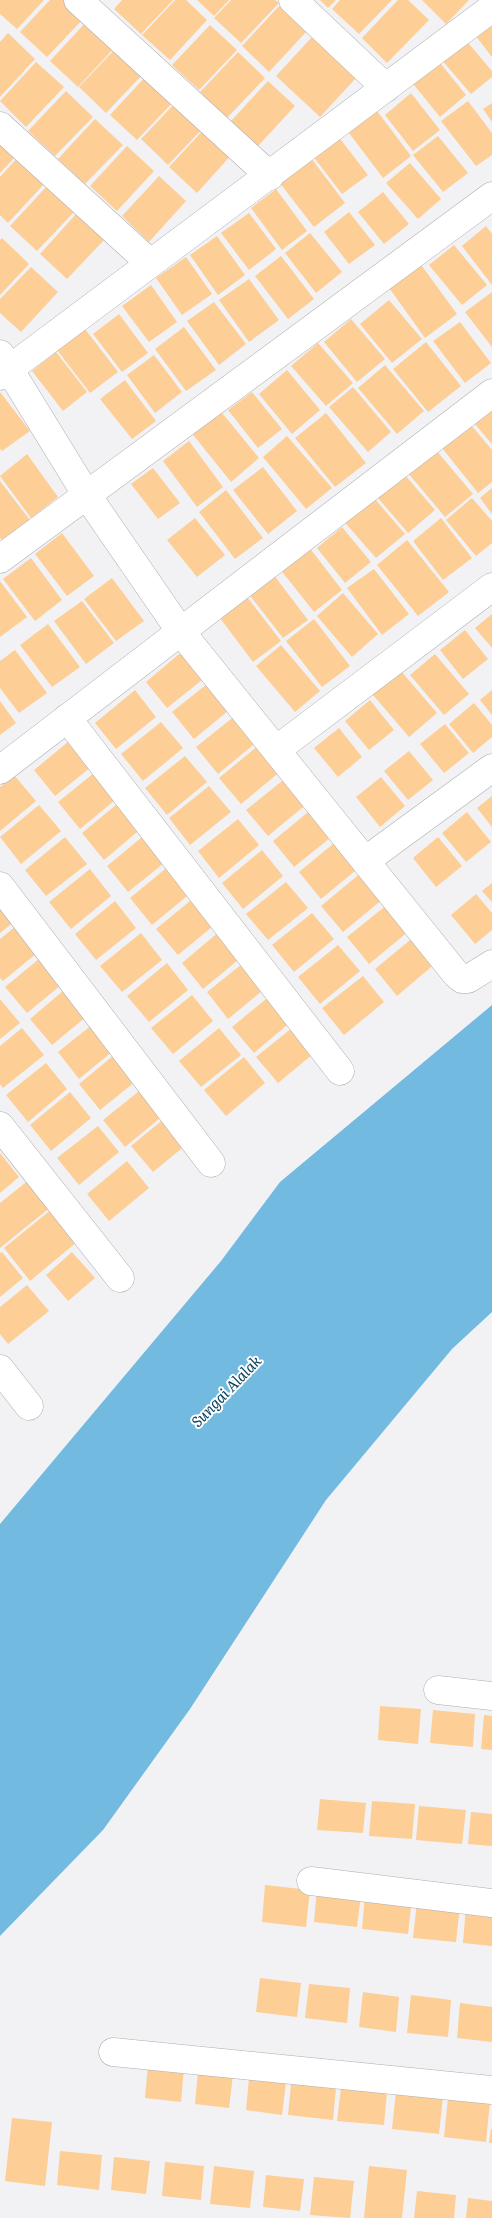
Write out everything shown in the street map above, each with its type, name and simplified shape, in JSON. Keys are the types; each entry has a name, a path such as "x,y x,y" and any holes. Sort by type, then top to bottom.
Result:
{"street":[{"path":"78,0 270,176"},
{"path":"293,0 386,88"},
{"path":"492,8 270,176 3,366 86,494 181,632 456,974 462,980 468,980 492,964"},
{"path":"0,126 150,263"},
{"path":"0,559 492,196"},
{"path":"0,770 492,393"},
{"path":"276,750 492,587"},
{"path":"67,718 340,1072"},
{"path":"365,860 492,768"},
{"path":"0,886 211,1163"},
{"path":"0,1126 120,1278"},
{"path":"0,1369 29,1406"},
{"path":"438,1690 492,1696"},
{"path":"311,1882 492,1903"},
{"path":"113,2052 492,2090"}],"water":[{"name":"Sungai Alalak","path":"492,1005 492,1312 452,1349 326,1500 190,1709 103,1830 0,1936 0,1524 221,1261 280,1182"}],"building":[{"path":"0,0 44,0 17,29 0,14"},
{"path":"50,0 66,0 85,17 47,57 20,32"},
{"path":"122,0 173,0 141,34 114,9"},
{"path":"175,0 186,0 207,20 170,60 142,35"},
{"path":"197,0 229,0 214,16"},
{"path":"231,0 275,0 279,3 241,43 214,18"},
{"path":"320,0 336,0 328,8"},
{"path":"340,0 392,0 359,34 332,9"},
{"path":"398,0 408,0 429,20 387,63 362,38"},
{"path":"422,0 469,0 446,24"},
{"path":"279,6 306,32 269,72 242,46"},
{"path":"87,21 115,47 78,87 50,61"},
{"path":"492,22 492,57 475,35"},
{"path":"210,25 237,50 199,90 172,65"},
{"path":"8,33 35,59 0,97 0,42"},
{"path":"312,37 356,78 320,117 276,76"},
{"path":"464,38 492,71 492,77 471,94 440,58"},
{"path":"116,48 144,73 106,113 79,87"},
{"path":"238,52 265,78 227,118 200,92"},
{"path":"437,59 466,95 440,117 410,80"},
{"path":"36,62 64,87 26,127 0,101"},
{"path":"147,75 175,100 137,140 110,115"},
{"path":"268,81 295,106 258,146 231,121"},
{"path":"66,91 93,117 55,156 28,131"},
{"path":"411,93 440,130 413,151 385,115"},
{"path":"178,100 206,125 168,165 141,139"},
{"path":"468,101 492,133 492,155 476,166 441,121"},
{"path":"492,103 492,122 483,109"},
{"path":"377,111 411,156 383,178 349,133"},
{"path":"95,119 123,145 85,184 58,159"},
{"path":"206,127 234,152 197,193 169,167"},
{"path":"338,136 368,175 342,194 312,155"},
{"path":"438,136 468,173 443,192 413,155"},
{"path":"0,140 17,155 0,173"},
{"path":"127,146 154,171 117,211 90,186"},
{"path":"18,157 45,183 8,223 0,215 0,177"},
{"path":"311,158 345,203 314,227 279,182"},
{"path":"410,163 441,199 418,219 386,183"},
{"path":"159,176 186,201 149,242 122,216"},
{"path":"47,186 75,211 37,251 10,226"},
{"path":"276,189 307,231 282,250 251,208"},
{"path":"383,192 409,224 384,244 358,212"},
{"path":"349,212 375,245 349,264 324,232"},
{"path":"77,213 105,239 67,279 40,254"},
{"path":"249,213 276,249 249,270 221,233"},
{"path":"486,226 492,234 492,285 462,246"},
{"path":"310,233 342,272 316,293 285,253"},
{"path":"217,236 245,275 218,295 190,255"},
{"path":"2,238 29,264 0,295 0,240"},
{"path":"454,245 487,285 462,305 429,265"},
{"path":"281,256 314,299 288,319 255,276"},
{"path":"186,257 212,294 182,315 156,278"},
{"path":"419,262 457,314 425,338 387,285"},
{"path":"31,267 58,292 21,332 0,313 0,299"},
{"path":"249,279 279,320 249,342 219,300"},
{"path":"151,285 177,322 149,342 122,306"},
{"path":"492,292 492,347 465,312"},
{"path":"389,300 422,339 392,363 360,324"},
{"path":"214,302 246,344 219,365 187,321"},
{"path":"119,314 148,353 122,372 93,334"},
{"path":"351,319 385,359 357,382 324,342"},
{"path":"460,322 491,363 465,383 433,341"},
{"path":"82,325 118,372 90,393 54,346"},
{"path":"184,327 216,370 186,391 155,349"},
{"path":"426,342 461,386 428,412 393,369"},
{"path":"318,343 353,383 326,406 291,366"},
{"path":"56,352 87,392 63,411 32,371"},
{"path":"154,355 182,392 155,413 127,375"},
{"path":"385,365 424,411 397,434 358,388"},
{"path":"287,370 320,410 292,434 259,394"},
{"path":"125,380 156,421 132,439 100,399"},
{"path":"353,387 391,432 368,452 329,407"},
{"path":"0,392 30,431 2,451 0,449"},
{"path":"252,392 282,429 258,448 228,410"},
{"path":"492,406 492,444 473,422"},
{"path":"218,408 259,458 231,482 190,431"},
{"path":"326,413 366,463 335,487 295,438"},
{"path":"471,425 492,450 492,482 478,493 442,448"},
{"path":"287,436 332,488 306,509 263,457"},
{"path":"189,441 223,487 197,507 163,461"},
{"path":"436,450 473,494 445,517 408,473"},
{"path":"27,454 58,497 31,518 0,476"},
{"path":"263,467 297,511 268,534 233,490"},
{"path":"153,468 180,503 158,519 131,484"},
{"path":"399,468 435,510 408,533 372,491"},
{"path":"0,481 30,520 2,540 0,538"},
{"path":"492,488 492,514 480,498"},
{"path":"226,490 263,538 235,559 199,512"},
{"path":"369,492 405,534 376,558 340,517"},
{"path":"472,498 492,521 492,543 476,556 446,520"},
{"path":"195,518 225,555 197,577 167,540"},
{"path":"441,518 472,558 443,580 413,541"},
{"path":"342,527 371,562 345,583 317,548"},
{"path":"62,533 94,576 67,596 35,554"},
{"path":"407,540 449,592 418,616 377,565"},
{"path":"305,542 342,590 314,612 276,564"},
{"path":"31,558 62,600 35,621 3,579"},
{"path":"374,569 409,614 382,635 347,588"},
{"path":"273,574 308,620 283,638 248,593"},
{"path":"112,578 144,621 116,641 84,599"},
{"path":"0,581 27,617 0,637"},
{"path":"244,593 281,641 253,662 217,614"},
{"path":"343,593 378,634 352,657 317,616"},
{"path":"82,601 114,643 86,664 54,621"},
{"path":"492,614 492,648 475,628"},
{"path":"314,619 350,666 322,687 286,641"},
{"path":"48,624 80,667 52,687 20,645"},
{"path":"465,630 488,659 463,679 440,650"},
{"path":"281,645 320,691 295,712 256,666"},
{"path":"185,649 207,676 167,708 146,682"},
{"path":"15,650 47,693 19,713 0,688 0,661"},
{"path":"435,654 469,694 444,715 410,675"},
{"path":"395,664 437,713 409,737 367,688"},
{"path":"212,680 234,706 194,739 172,712"},
{"path":"135,690 156,717 116,749 95,723"},
{"path":"492,690 492,715 480,700"},
{"path":"370,700 394,730 369,750 345,721"},
{"path":"0,701 16,723 0,735"},
{"path":"474,703 492,725 492,737 473,753 449,724"},
{"path":"236,715 258,741 218,774 196,747"},
{"path":"161,722 183,748 143,781 121,754"},
{"path":"445,724 469,753 444,773 420,744"},
{"path":"339,728 362,757 338,777 314,748"},
{"path":"74,737 96,763 55,796 34,770"},
{"path":"259,745 281,771 241,804 219,778"},
{"path":"409,751 433,780 408,800 384,771"},
{"path":"185,756 207,782 167,815 145,788"},
{"path":"99,769 120,796 80,829 58,802"},
{"path":"14,775 36,801 0,831 0,787"},
{"path":"287,777 308,803 268,836 246,810"},
{"path":"381,777 405,806 380,827 356,797"},
{"path":"209,786 231,812 190,845 169,818"},
{"path":"492,796 492,827 477,808"},
{"path":"122,800 143,827 104,860 82,833"},
{"path":"39,805 61,831 21,864 0,837"},
{"path":"313,808 335,834 294,867 273,841"},
{"path":"467,812 491,842 466,862 442,833"},
{"path":"238,819 259,845 219,878 198,851"},
{"path":"147,833 169,859 128,892 107,866"},
{"path":"65,837 87,864 46,896 25,870"},
{"path":"438,837 462,866 436,887 413,858"},
{"path":"339,839 361,866 321,899 299,872"},
{"path":"262,850 283,876 243,909 222,883"},
{"path":"170,865 192,892 152,925 130,898"},
{"path":"90,869 111,896 71,929 49,902"},
{"path":"362,872 383,899 343,932 321,906"},
{"path":"286,882 308,908 268,940 246,914"},
{"path":"492,883 492,902 482,891"},
{"path":"0,893 20,917 0,933"},
{"path":"476,894 492,913 492,930 475,944 451,915"},
{"path":"196,896 218,922 178,955 156,929"},
{"path":"115,901 136,928 96,960 75,934"},
{"path":"388,904 409,931 369,964 347,937"},
{"path":"312,913 334,939 294,972 272,945"},
{"path":"21,922 43,948 3,981 0,978 0,939"},
{"path":"221,930 243,956 203,989 182,963"},
{"path":"141,933 162,960 122,992 100,966"},
{"path":"415,936 437,962 397,996 375,969"},
{"path":"338,945 360,971 320,1004 298,977"},
{"path":"45,954 66,981 27,1013 5,987"},
{"path":"247,960 268,986 228,1019 207,992"},
{"path":"167,963 188,990 149,1022 127,996"},
{"path":"363,976 384,1002 344,1035 322,1008"},
{"path":"70,985 92,1012 52,1045 30,1019"},
{"path":"272,994 293,1020 254,1053 232,1027"},
{"path":"192,995 213,1021 173,1054 151,1028"},
{"path":"0,999 20,1023 0,1039"},
{"path":"98,1020 119,1046 79,1079 58,1052"},
{"path":"297,1024 318,1050 278,1083 256,1057"},
{"path":"22,1028 44,1055 3,1088 0,1084 0,1046"},
{"path":"219,1028 241,1055 201,1087 179,1061"},
{"path":"119,1051 141,1077 100,1110 79,1084"},
{"path":"244,1057 265,1083 226,1116 204,1090"},
{"path":"46,1063 67,1089 28,1122 6,1095"},
{"path":"143,1088 165,1114 125,1147 103,1120"},
{"path":"70,1092 91,1118 51,1151 30,1125"},
{"path":"171,1113 192,1140 153,1172 131,1146"},
{"path":"98,1126 119,1152 79,1185 57,1158"},
{"path":"0,1153 19,1177 0,1193"},
{"path":"127,1161 149,1188 109,1221 87,1194"},
{"path":"30,1179 52,1206 0,1248 0,1203"},
{"path":"52,1209 78,1241 30,1281 4,1248"},
{"path":"2,1252 23,1278 0,1297 0,1253"},
{"path":"72,1252 95,1278 68,1301 46,1275"},
{"path":"27,1285 49,1311 8,1344 0,1334 0,1307"},
{"path":"380,1706 421,1709 418,1744 378,1740"},
{"path":"433,1710 475,1714 473,1747 430,1743"},
{"path":"484,1715 492,1716 492,1750 481,1749"},
{"path":"320,1799 366,1803 363,1833 317,1830"},
{"path":"372,1801 415,1804 412,1839 369,1836"},
{"path":"419,1806 466,1810 462,1844 416,1840"},
{"path":"471,1812 492,1814 492,1846 468,1844"},
{"path":"265,1885 310,1890 306,1927 262,1922"},
{"path":"317,1889 361,1895 357,1927 314,1922"},
{"path":"365,1894 412,1899 408,1934 362,1929"},
{"path":"417,1901 460,1906 456,1942 413,1938"},
{"path":"466,1906 492,1909 492,1946 463,1943"},
{"path":"260,1978 301,1983 297,2017 256,2012"},
{"path":"309,1984 350,1988 347,2023 305,2018"},
{"path":"363,1992 399,1997 396,2032 359,2027"},
{"path":"411,1995 451,2000 448,2037 407,2033"},
{"path":"460,2003 492,2007 492,2042 457,2038"},
{"path":"148,2064 184,2068 181,2102 145,2098"},
{"path":"198,2071 233,2075 229,2108 195,2104"},
{"path":"249,2078 286,2082 282,2115 246,2110"},
{"path":"291,2084 336,2088 333,2120 288,2115"},
{"path":"341,2088 387,2092 384,2125 337,2121"},
{"path":"396,2091 443,2097 439,2134 392,2129"},
{"path":"448,2098 490,2102 486,2142 444,2137"},
{"path":"12,2118 52,2122 45,2186 5,2181"},
{"path":"491,2129 492,2143 489,2143"},
{"path":"60,2151 102,2155 99,2190 57,2185"},
{"path":"114,2157 150,2161 146,2194 111,2190"},
{"path":"165,2162 204,2166 201,2200 162,2196"},
{"path":"214,2166 254,2171 250,2208 210,2204"},
{"path":"369,2166 407,2170 402,2218 364,2218"},
{"path":"266,2175 304,2179 300,2211 263,2207"},
{"path":"314,2177 354,2181 350,2218 310,2215"},
{"path":"417,2191 456,2195 454,2218 414,2218"},
{"path":"468,2198 492,2201 492,2218 466,2218"}]}
